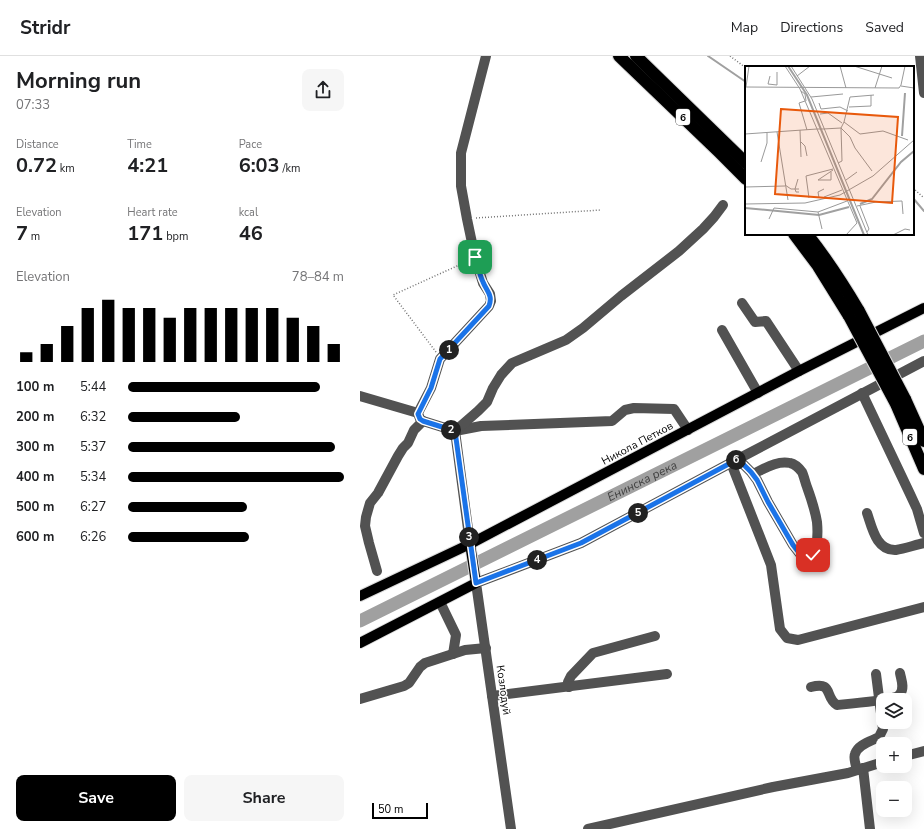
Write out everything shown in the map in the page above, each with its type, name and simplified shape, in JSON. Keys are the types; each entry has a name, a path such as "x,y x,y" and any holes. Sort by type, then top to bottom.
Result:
{"highway":[{"name":"6","path":"619,56 745,178"},
{"name":"6","path":"636,56 745,162"},
{"name":"6","path":"795,235 854,314"},
{"name":"6","path":"808,235 840,279 854,314 901,402 924,441"},
{"name":"6","path":"901,402 924,469"}],"main road":[{"name":"Никола Петков","path":"360,596 471,549 688,430 799,371 924,308"},
{"name":"Козлодуй","path":"471,549 476,579"},
{"path":"360,643 440,602 476,579"}],"street":[{"path":"376,571 365,526 370,503 378,493 398,456 408,443 420,417 440,359 489,306 491,301 490,294 483,282 475,257 461,186 461,153 486,56"},
{"path":"920,56 924,93"},
{"path":"455,431 487,402 501,375 512,363 566,340 583,328 679,251 703,229 723,205"},
{"path":"742,303 755,322 766,321 799,371"},
{"path":"722,330 758,393"},
{"path":"476,579 581,543 924,361"},
{"path":"862,393 910,494 924,533"},
{"path":"360,396 455,431 481,426 612,421 625,410 634,408 674,409 688,430"},
{"path":"455,431 471,549"},
{"path":"734,461 753,474 793,545 800,554 804,557 813,555 816,549 817,522 812,501 802,472 796,465 780,462 753,474"},
{"path":"734,461 771,564 780,629 787,638 798,640 924,607"},
{"path":"867,513 872,530 879,543 887,548 895,550 924,543"},
{"name":"Козлодуй","path":"476,579 511,829"},
{"path":"440,602 456,635 453,654"},
{"path":"569,687 568,682 571,676 593,653 655,636"},
{"path":"360,699 404,686 409,683 420,667 425,663 465,650 486,648"},
{"path":"900,673 903,688 902,693"},
{"path":"492,696 667,674"},
{"path":"876,674 878,693"},
{"path":"811,687 823,686 827,688 833,703 837,705 876,700"},
{"path":"870,829 860,769 855,761 855,754 859,748 879,737 883,729"},
{"path":"912,754 924,750"},
{"path":"588,829 773,787 848,773 876,764"}],"path":[{"path":"730,56 745,67"},
{"path":"914,189 924,198"},
{"path":"467,219 602,210"},
{"path":"440,359 393,296 475,257"}],"waterway":[{"path":"708,56 745,81"},
{"path":"914,199 924,211"},
{"name":"Енинска река","path":"360,621 924,341"}],"route":[{"path":"475,257 483,282 490,294 491,301 489,306 440,359 431,388 418,414 420,419 423,421 455,431 476,583 581,543 738,459 757,480 768,502 793,545 800,554 804,557 813,555"}]}
